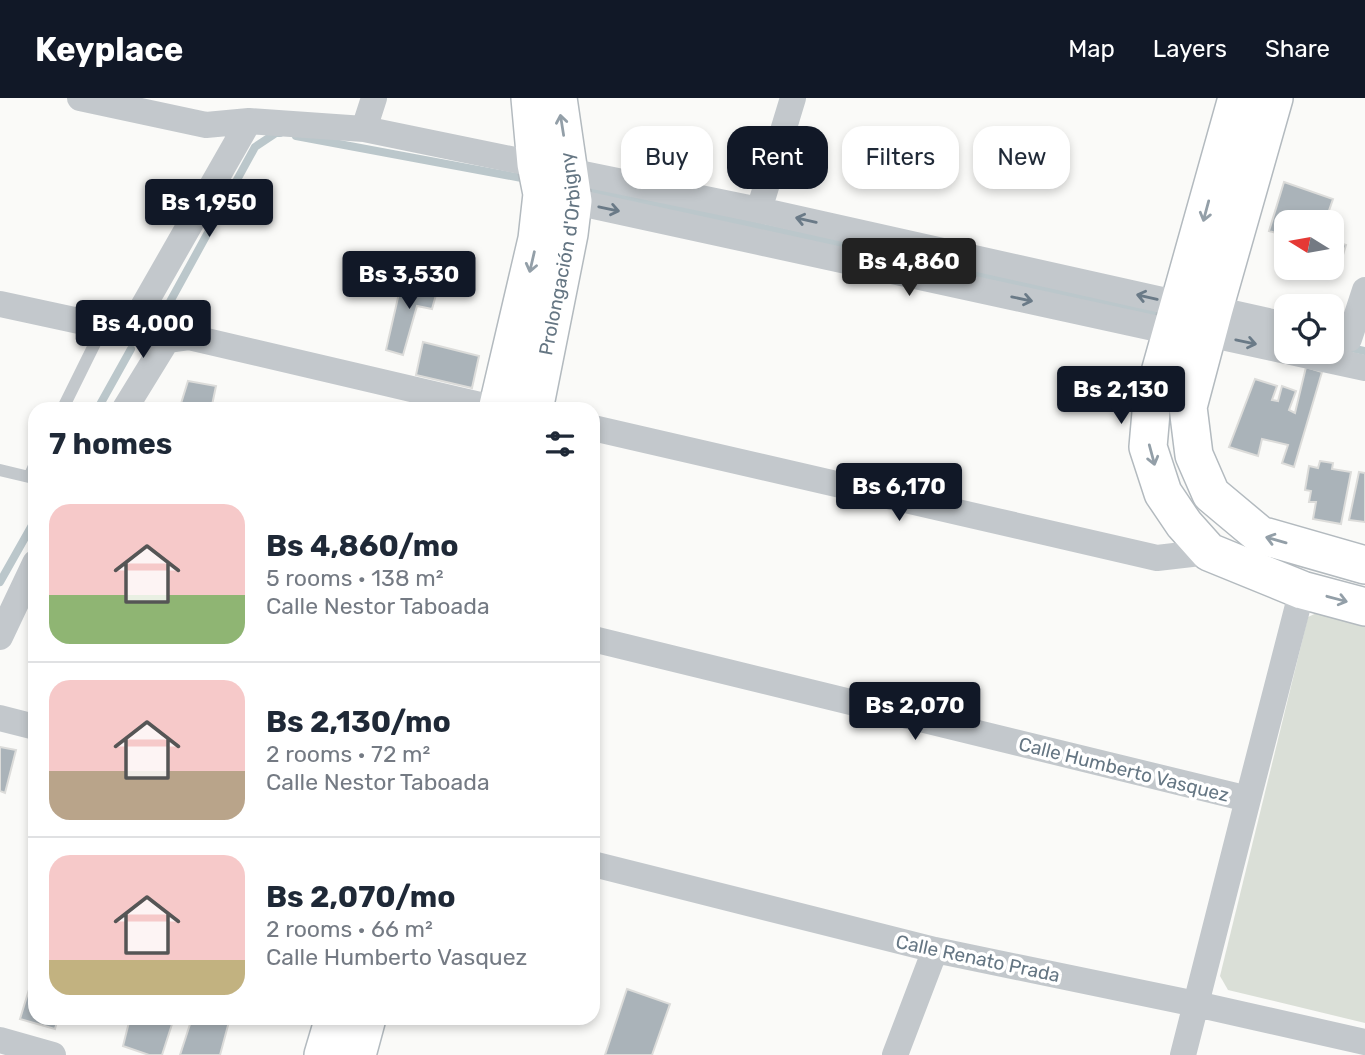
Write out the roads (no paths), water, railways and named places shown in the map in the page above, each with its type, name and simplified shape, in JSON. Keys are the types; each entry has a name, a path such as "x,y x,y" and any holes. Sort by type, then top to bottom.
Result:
{"main road":[{"name":"Prolongación d'Orbigny","path":"530,98 569,234 536,402"},
{"name":"Prolongación d'Orbigny","path":"499,402 537,239 555,183 558,98"},
{"path":"1237,98 1194,320 1188,407 1194,455 1211,494 1259,536 1365,565"},
{"path":"1274,98 1194,320 1152,401 1148,447 1163,493 1184,524 1209,552 1303,590 1365,607"},
{"path":"323,1055 332,1025"},
{"path":"356,1055 365,1025"}],"street":[{"path":"80,98 206,125 249,121 364,130 555,183 1194,320 1274,324"},
{"path":"364,130 374,98"},
{"path":"759,210 793,98"},
{"path":"116,330 249,121"},
{"path":"555,183 759,210 1194,320 1274,346"},
{"path":"1348,339 1365,290"},
{"path":"0,304 167,340 189,338 467,402"},
{"path":"129,402 167,340"},
{"path":"1344,363 1365,368"},
{"path":"600,430 1157,558 1209,552"},
{"path":"0,637 28,578"},
{"path":"1183,1055 1303,590"},
{"name":"Calle Humberto Vasquez","path":"600,641 1248,799"},
{"path":"0,718 28,725"},
{"name":"Calle Renato Prada","path":"600,866 934,950 1365,1042"},
{"path":"895,1055 934,950"},
{"path":"0,1040 53,1055"}],"lane":[{"path":"67,402 116,330"},
{"path":"0,470 28,477"}],"waterway":[{"path":"166,309 255,147 280,133"},
{"path":"296,136 527,179"},
{"path":"588,190 1159,313"},
{"path":"1344,347 1365,351"},
{"path":"101,402 131,349"},
{"path":"0,582 28,532"}]}
